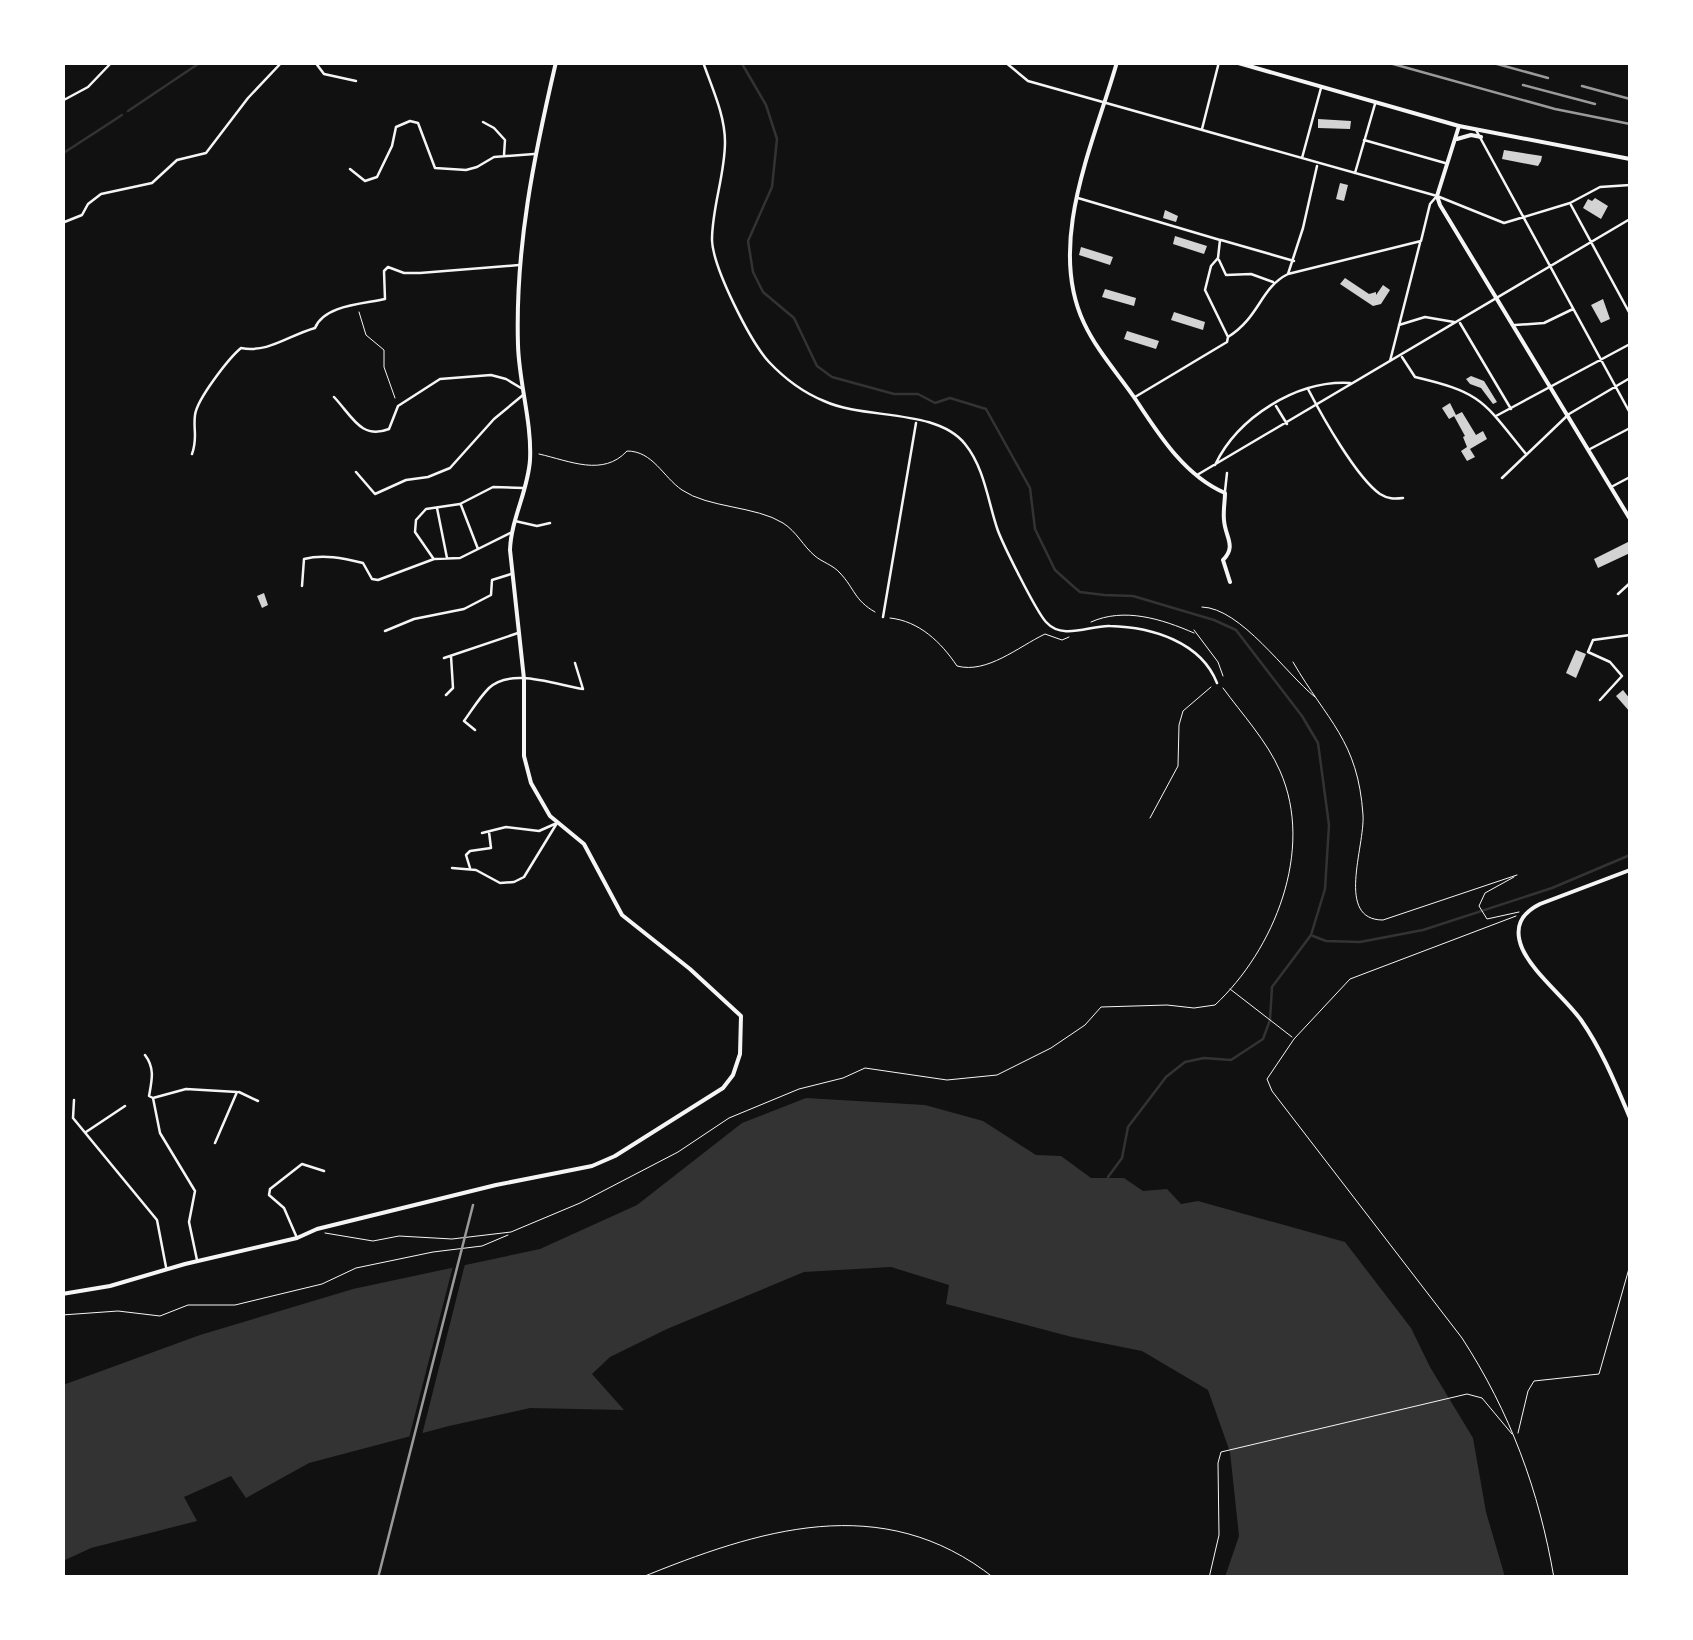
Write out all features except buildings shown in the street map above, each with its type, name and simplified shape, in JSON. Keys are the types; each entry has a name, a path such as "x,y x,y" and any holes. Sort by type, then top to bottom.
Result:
{"street":[{"path":"62,101 88,87 112,62"},
{"path":"62,223 82,215 101,194 152,183 177,160 206,153 248,98 282,62"},
{"path":"315,62 324,74 356,81"},
{"path":"62,1294 110,1286 496,1184 592,1166 659,1131 723,1088 734,1075 740,1054 741,1016 690,968 622,915 584,844 557,823 537,794 526,767 524,679 510,534 530,451 518,343 518,265 535,154 556,62"},
{"path":"703,62 723,121 725,146 712,244 724,283 766,359 800,390 832,405 946,426 966,444 977,463 999,535 1046,624 1063,632 1112,626 1166,636 1182,642 1210,664 1217,682"},
{"path":"1005,62 1028,81 1437,196 1504,222 1570,204 1600,188 1630,185"},
{"path":"1116,62 1078,198 1068,257 1075,301 1091,337 1134,398 1196,476 1225,493"},
{"path":"1201,131 1220,62"},
{"path":"1234,62 1458,126 1630,160"},
{"path":"1302,159 1321,86"},
{"path":"1354,172 1375,102"},
{"path":"350,169 364,182 376,177 392,146 396,127 410,121 418,123 426,138 428,158 435,168 466,170 478,168 494,157 535,154"},
{"path":"483,122 505,140 504,156"},
{"path":"1389,364 1430,204 1437,196 1458,126"},
{"path":"1475,129 1630,413"},
{"path":"1453,143 1465,136 1480,138"},
{"path":"1364,140 1447,164"},
{"path":"1288,274 1318,164"},
{"path":"1437,196 1630,520"},
{"path":"1078,198 1294,260"},
{"path":"1570,204 1630,314"},
{"path":"1196,476 1630,219"},
{"path":"1220,240 1218,258 1226,276 1251,274 1274,282"},
{"path":"1134,398 1227,342 1228,337 1247,325 1274,282 1288,274 1420,241"},
{"path":"1218,258 1211,266 1205,290 1228,337"},
{"path":"192,454 198,436 194,416 198,406 237,350 264,350 315,328 318,318 327,313 385,299 384,272 388,267 420,273 518,265"},
{"path":"1513,324 1544,323 1574,308"},
{"path":"1398,326 1425,317 1458,322"},
{"path":"1458,322 1511,409"},
{"path":"1496,416 1630,344"},
{"path":"1402,356 1414,377 1468,391 1496,416 1526,454"},
{"path":"334,397 365,432 375,434 389,429 398,406 427,385 452,376 491,375 506,379 523,392"},
{"path":"1502,478 1569,414 1630,378"},
{"path":"1214,466 1239,428 1275,404 1307,388 1354,384"},
{"path":"1307,388 1376,491 1391,499 1403,498"},
{"path":"356,472 375,494 450,468 523,392"},
{"path":"1275,404 1287,424"},
{"path":"883,617 916,422"},
{"path":"1590,449 1630,428"},
{"path":"1227,473 1224,519 1231,544 1230,553 1223,560 1230,582"},
{"path":"1611,487 1630,477"},
{"path":"434,560 415,532 426,508 460,504 488,488 523,488"},
{"path":"460,504 478,550"},
{"path":"437,508 448,560"},
{"path":"513,521 536,526 550,523"},
{"path":"302,586 304,559 309,557 327,556 362,563 372,579 378,580 434,560 448,560 478,550 510,534"},
{"path":"385,631 414,619 464,609 491,595 492,580 512,574"},
{"path":"1618,594 1630,582"},
{"path":"444,658 520,633"},
{"path":"1600,700 1622,676 1610,662 1588,652 1593,640 1630,635"},
{"path":"446,695 452,688 451,656"},
{"path":"474,730 464,721 488,689 508,678 583,689 574,663"},
{"path":"482,833 506,827 539,830 557,823"},
{"path":"452,868 471,870 500,883 514,882 524,877 557,823"},
{"path":"471,870 466,855 490,848 489,831"},
{"path":"1630,870 1528,910 1519,925 1522,950 1596,1044 1630,1117"},
{"path":"145,1056 151,1063 149,1096 153,1098 160,1133 195,1191 189,1222 197,1262"},
{"path":"153,1098 186,1089 237,1092 258,1101"},
{"path":"215,1143 237,1092"},
{"path":"74,1100 73,1118 157,1220 167,1269"},
{"path":"85,1133 125,1106"},
{"path":"297,1238 284,1208 269,1195 270,1189 302,1164 324,1171"}],"path":[{"path":"358,306 366,335 384,350 384,367 398,406"},
{"path":"530,451 604,467 627,452 641,452 682,490 784,523 811,554 841,574 854,596 883,617 913,624 944,647 956,666 984,666 1045,634 1062,640 1094,620 1122,614 1194,632 1223,675 1183,711 1175,776 1150,818"},
{"path":"1202,607 1214,608 1243,626 1313,697 1318,697"},
{"path":"1293,662 1344,738 1358,779 1364,827 1355,898 1366,918 1384,920 1517,875 1486,893 1479,906 1483,918 1528,910"},
{"path":"62,1315 118,1311 160,1316 188,1306 235,1305 322,1284 356,1268 493,1244 678,1152 729,1118 798,1089 874,1068 895,1075 947,1080 997,1074 1051,1048 1085,1025 1101,1007 1215,1005 1258,956 1275,923 1284,895 1292,829 1282,773 1217,682"},
{"path":"1528,910 1350,979 1294,1039 1268,1074 1269,1086 1462,1338 1515,1435 1536,1492 1554,1578"},
{"path":"1230,988 1294,1039"},
{"path":"317,1229 329,1236 373,1241 400,1236 452,1239 511,1232"},
{"path":"1515,1435 1521,1430 1528,1391 1534,1381 1599,1374 1630,1265"},
{"path":"1209,1578 1219,1535 1218,1456 1225,1451 1471,1394 1482,1398 1508,1432 1515,1435"},
{"path":"640,1578 720,1546 760,1535 860,1525 924,1536 959,1552 994,1578"}],"shaded area":[{"path":"806,1098 925,1105 983,1121 1036,1155 1061,1156 1091,1178 1124,1178 1143,1191 1167,1189 1181,1204 1198,1201 1345,1242 1411,1328 1473,1438 1486,1512 1505,1577 1225,1577 1239,1536 1230,1452 1208,1390 1142,1351 946,1304 949,1285 891,1267 804,1272 610,1357 592,1374 624,1410 530,1408 449,1426 309,1463 246,1498 231,1476 184,1497 197,1521 91,1548 63,1561 63,1385 200,1335 353,1289 540,1249 637,1205 742,1123"}],"pier":[{"path":"466,1260 421,1439 408,1442 454,1262"}],"waterway":[{"path":"128,111 201,62"},
{"path":"741,62 766,105 777,139 772,187 748,241 753,272 763,292 794,318 817,366 832,377 894,394 918,394 935,403 950,398 986,409 1030,488 1035,529 1055,570 1080,592 1133,596 1236,630 1318,743 1329,825 1325,889 1311,935 1272,987 1270,1020 1263,1039 1231,1060 1204,1058 1185,1062 1166,1077 1128,1127 1122,1158 1108,1177"},
{"path":"62,154 122,115"},
{"path":"1313,936 1326,941 1360,942 1423,930 1552,888 1630,855"}],"railway":[{"path":"1386,62 1555,109 1630,124"},
{"path":"1490,62 1548,78"},
{"path":"1523,85 1595,104"},
{"path":"1582,86 1630,99"},
{"path":"378,1578 473,1205"}]}
